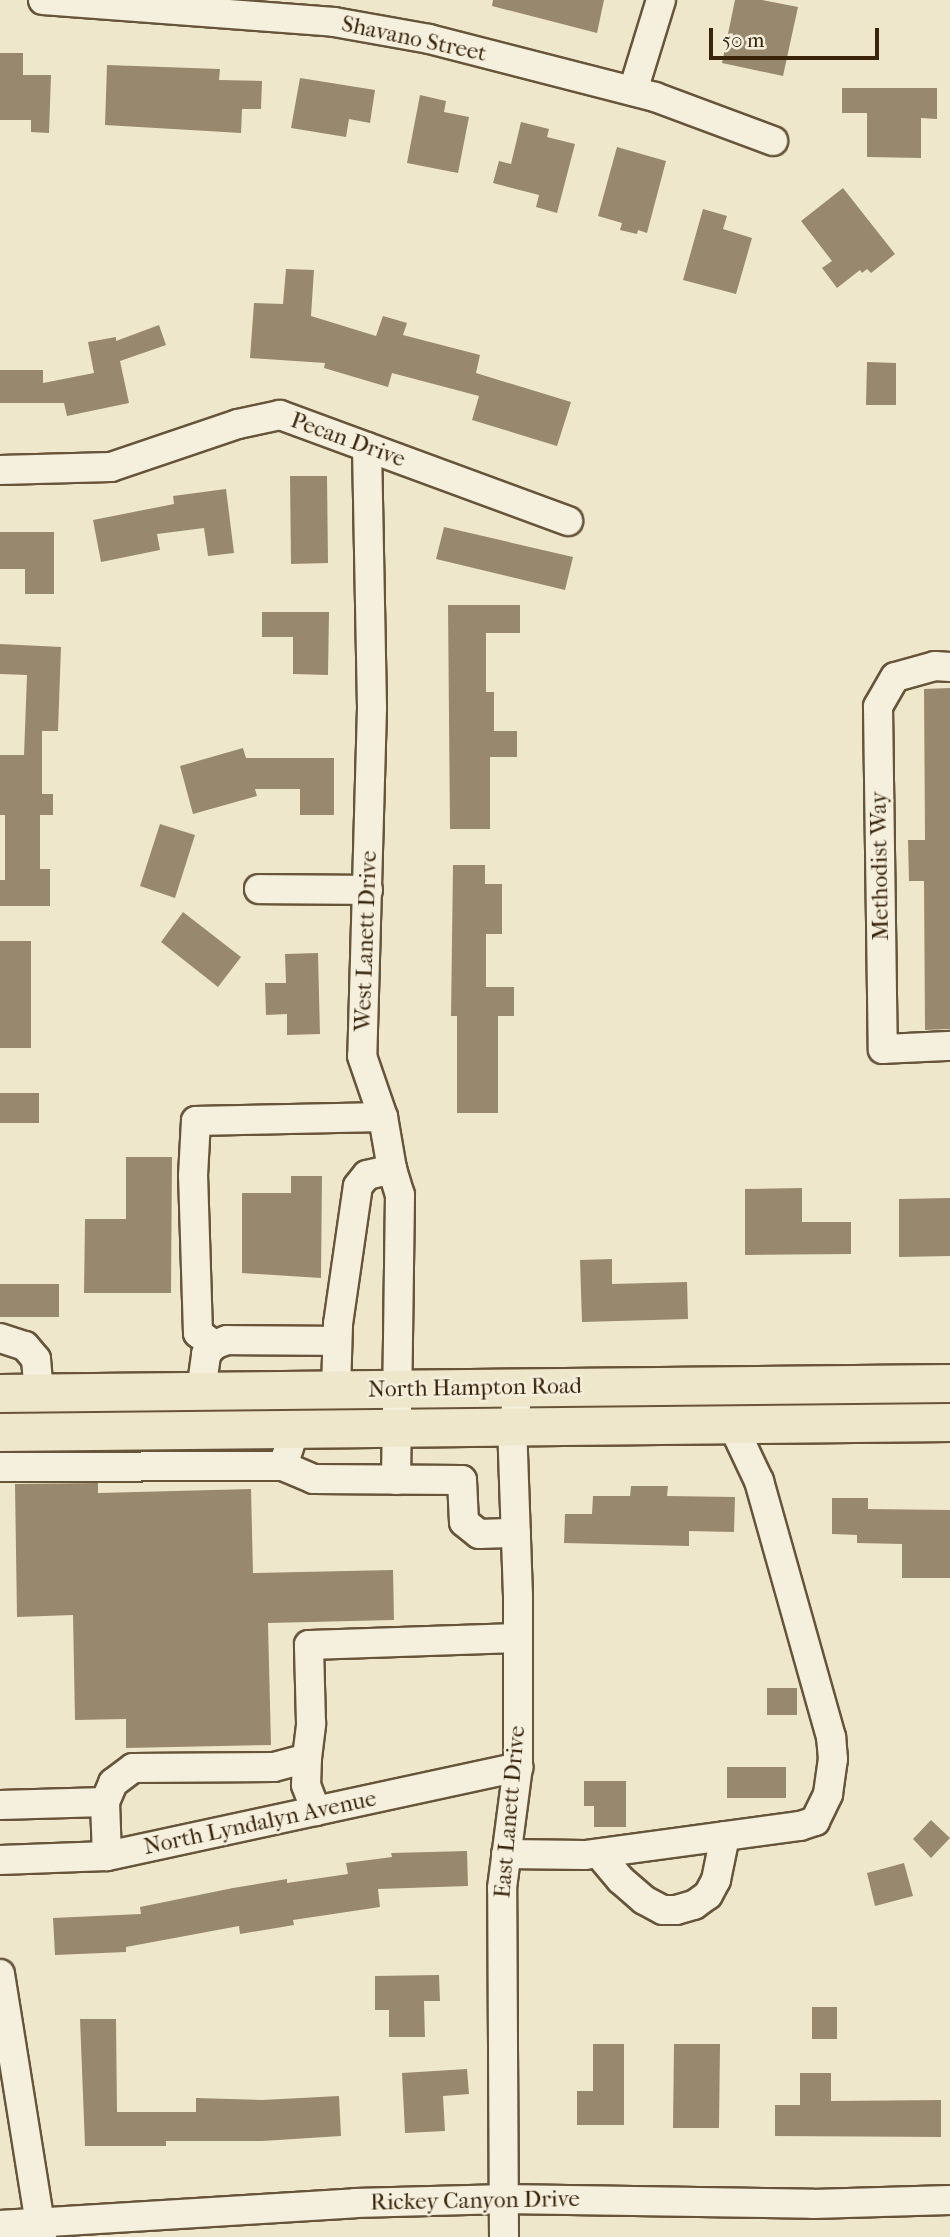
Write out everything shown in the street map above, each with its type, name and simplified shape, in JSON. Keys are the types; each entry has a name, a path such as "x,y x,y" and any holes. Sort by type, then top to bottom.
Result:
{"main road":[{"name":"North Hampton Road","path":"0,1393 950,1383"},
{"path":"295,1390 295,1429"},
{"path":"54,1392 70,1431"},
{"name":"North Hampton Road","path":"0,1432 950,1422"}],"street":[{"name":"Shavano Street","path":"43,0 334,22 429,40 634,91 773,141"},
{"path":"634,91 660,0"},
{"name":"Pecan Drive","path":"0,470 111,467 238,424 280,415 568,521"},
{"name":"West Lanett Drive","path":"367,447 372,708 362,1056 383,1117 392,1169 400,1195 396,1480"},
{"name":"Methodist Way","path":"950,667 935,666 895,677 878,707 883,1049 950,1046"},
{"path":"259,889 368,890"},
{"path":"214,1345 198,1333 192,1176 196,1121 383,1117"},
{"path":"336,1389 337,1341 358,1186 367,1175 392,1169"},
{"path":"0,1338 25,1346 54,1392"},
{"path":"201,1391 206,1354 214,1345 227,1340 337,1341"},
{"name":"East Lanett Drive","path":"504,2237 502,1888 518,1767 518,1637 512,1427 516,1387"},
{"path":"506,1854 599,1854 800,1826 815,1821 828,1794 833,1759 831,1737 759,1481 732,1424"},
{"path":"283,1466 295,1429"},
{"path":"0,1467 283,1466 313,1479 462,1480 464,1522 479,1534 516,1532"},
{"path":"316,1811 306,1784 311,1723 309,1645 518,1637"},
{"path":"107,1856 105,1802 113,1783 133,1768 275,1767 307,1758"},
{"name":"North Lyndalyn Avenue","path":"0,1860 107,1856 518,1767"},
{"path":"0,1805 105,1802"},
{"path":"599,1854 621,1880 644,1900 663,1910 676,1910 694,1905 708,1895 716,1880 726,1836"},
{"path":"0,1975 40,2230"},
{"name":"Rickey Canyon Drive","path":"0,2225 40,2230 355,2203 503,2199 813,2204 950,2200"}],"building":[{"path":"493,0 604,0 597,33 492,6"},
{"path":"735,0 762,0 798,7 783,76 722,63"},
{"path":"0,53 23,53 23,75 51,75 49,133 31,132 31,120 0,120"},
{"path":"107,65 220,69 219,80 262,81 261,109 242,109 241,133 105,125"},
{"path":"300,78 375,90 370,123 349,119 346,137 291,128"},
{"path":"842,88 937,88 937,119 921,118 921,158 867,157 867,113 842,113"},
{"path":"420,95 446,101 444,112 469,117 458,173 407,163"},
{"path":"521,122 549,129 547,137 575,144 557,213 536,207 539,195 493,183 499,161 511,164"},
{"path":"617,147 666,161 647,233 620,230 622,223 598,216"},
{"path":"843,188 895,254 871,273 867,269 862,273 860,270 837,288 822,268 832,261 801,221"},
{"path":"703,209 727,216 723,229 752,238 736,294 683,280"},
{"path":"286,269 314,270 311,316 376,336 383,316 407,323 403,335 480,355 476,373 571,402 557,446 472,420 479,396 392,373 388,387 324,368 325,363 250,358 254,303 283,304"},
{"path":"159,325 166,345 120,361 129,403 67,416 64,403 0,403 0,370 43,370 43,383 94,373 88,342 116,337 116,341"},
{"path":"867,362 896,363 896,405 866,405"},
{"path":"290,476 327,476 328,563 291,564"},
{"path":"226,489 234,553 208,556 204,528 157,534 160,550 101,562 93,520 174,504 173,496"},
{"path":"444,527 573,557 565,590 436,559"},
{"path":"0,532 54,532 54,594 25,594 25,569 0,569"},
{"path":"448,605 520,605 520,633 486,633 486,692 494,692 494,731 517,731 517,757 490,757 490,829 450,829"},
{"path":"262,612 329,612 328,675 293,674 293,637 262,637"},
{"path":"0,644 61,647 58,731 42,731 42,794 53,794 53,815 40,815 40,869 50,869 50,906 0,906 0,880 5,880 5,815 0,815 0,755 24,755 27,675 0,674"},
{"path":"950,688 950,1029 925,1030 924,881 909,881 908,840 925,840 924,689"},
{"path":"243,748 246,758 334,758 334,815 300,815 300,789 255,789 257,796 193,814 180,766"},
{"path":"160,824 195,835 175,898 140,886"},
{"path":"453,865 485,865 485,884 502,884 502,934 486,934 486,987 514,987 514,1016 498,1016 498,1113 457,1113 457,1016 451,1016"},
{"path":"183,912 241,957 218,987 161,942"},
{"path":"0,941 31,941 31,1048 0,1048"},
{"path":"318,953 320,1034 287,1035 287,1014 266,1015 265,983 286,983 285,954"},
{"path":"0,1093 39,1093 39,1123 0,1123"},
{"path":"126,1157 172,1157 171,1293 84,1293 85,1219 126,1219"},
{"path":"291,1176 322,1176 321,1278 242,1273 242,1193 291,1193"},
{"path":"802,1188 802,1222 851,1222 851,1254 745,1255 745,1189"},
{"path":"950,1198 950,1256 899,1257 899,1199"},
{"path":"612,1259 612,1284 687,1282 688,1319 582,1322 580,1260"},
{"path":"0,1284 59,1284 59,1317 0,1317"},
{"path":"98,1483 98,1493 251,1489 253,1573 393,1570 394,1620 268,1623 271,1745 126,1748 126,1719 75,1720 73,1615 17,1617 15,1484"},
{"path":"631,1486 668,1486 667,1496 735,1497 734,1532 689,1531 689,1546 564,1543 565,1514 592,1514 593,1496 630,1496"},
{"path":"832,1498 868,1498 868,1509 950,1510 950,1578 902,1578 902,1544 857,1543 857,1535 832,1534"},
{"path":"767,1688 797,1688 797,1715 767,1715"},
{"path":"727,1767 786,1767 786,1798 727,1798"},
{"path":"584,1781 626,1781 626,1827 594,1827 594,1806 584,1806"},
{"path":"931,1820 950,1838 931,1858 913,1839"},
{"path":"467,1851 468,1886 378,1889 380,1907 293,1920 294,1925 240,1934 239,1926 126,1947 126,1952 55,1955 53,1918 141,1914 140,1907 233,1888 287,1879 287,1883 348,1874 346,1863 392,1857 391,1853"},
{"path":"904,1863 913,1896 875,1906 867,1873"},
{"path":"439,1975 440,2001 424,2001 425,2037 389,2037 389,2010 375,2010 375,1976"},
{"path":"812,2007 837,2007 837,2039 812,2039"},
{"path":"80,2019 116,2019 117,2112 196,2112 196,2098 262,2100 339,2096 341,2136 262,2141 166,2141 166,2146 85,2146"},
{"path":"593,2044 624,2044 624,2125 577,2125 577,2091 593,2091"},
{"path":"674,2044 720,2044 719,2128 673,2128"},
{"path":"467,2069 469,2094 443,2096 445,2131 405,2133 402,2073"},
{"path":"800,2073 831,2073 831,2101 941,2100 941,2137 775,2136 775,2105 800,2105"}]}
